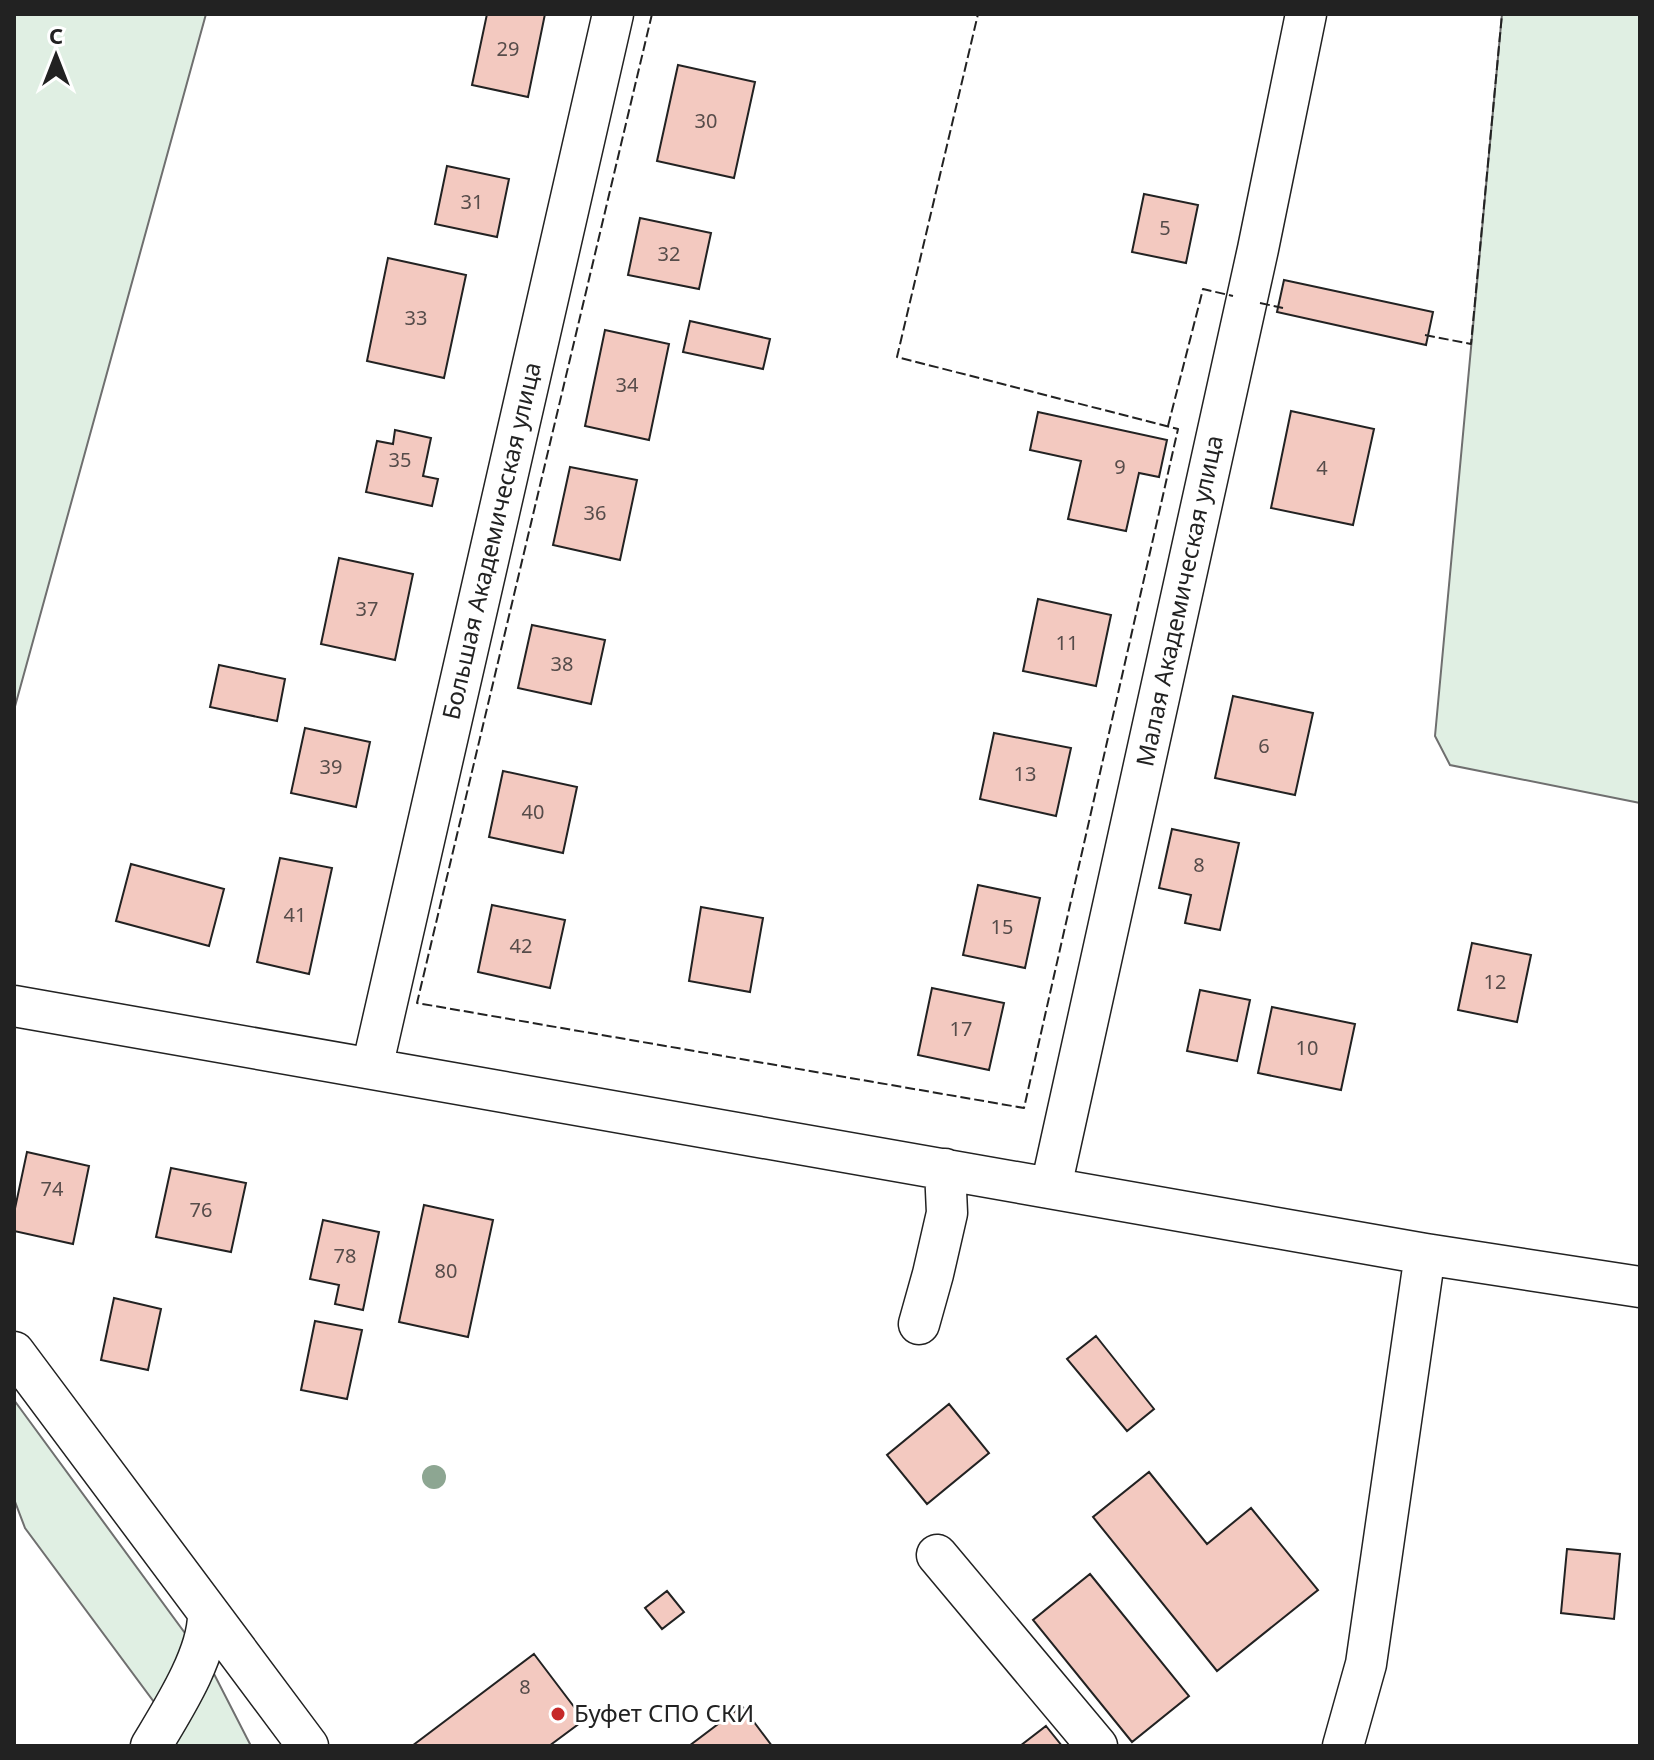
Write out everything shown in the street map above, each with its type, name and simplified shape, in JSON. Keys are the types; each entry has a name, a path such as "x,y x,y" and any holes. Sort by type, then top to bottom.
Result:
{"street":[{"name":"Большая Академическая улица","path":"372,1068 613,14"},
{"name":"Малая Академическая улица","path":"1051,1187 1258,249 1306,14"},
{"path":"14,1006 1425,1254 1640,1287"},
{"path":"919,1324 947,1213 945,1169"},
{"path":"1343,1746 1366,1664 1425,1254"},
{"path":"14,1352 308,1746"},
{"path":"937,1555 1097,1746"},
{"path":"151,1746 190,1679 209,1626 208,1613"}],"green space":[{"path":"14,14 206,14 14,710"},
{"path":"1502,14 1640,14 1640,803 1450,765 1435,736"},
{"path":"14,1400 212,1670 251,1746 165,1746 171,1725 25,1528 14,1499"}],"building":[{"path":"487,14 545,14 528,97 472,85"},
{"path":"678,65 755,82 734,178 657,161"},
{"path":"447,166 509,179 497,237 435,224"},
{"path":"1144,194 1198,205 1186,263 1132,252"},
{"path":"640,218 711,233 699,289 628,275"},
{"path":"388,258 466,275 444,378 367,361"},
{"path":"1284,280 1433,312 1426,345 1277,312"},
{"path":"690,321 770,339 763,369 683,352"},
{"path":"605,330 669,344 649,440 585,426"},
{"path":"1291,411 1374,429 1353,525 1271,508"},
{"path":"1038,412 1167,440 1159,477 1139,473 1126,531 1068,519 1081,461 1030,450"},
{"path":"395,430 431,438 423,476 438,479 432,506 366,492 377,441 393,444"},
{"path":"570,467 637,480 620,560 553,545"},
{"path":"339,558 413,574 395,660 321,644"},
{"path":"1038,599 1111,615 1096,686 1023,671"},
{"path":"532,625 605,640 591,704 518,688"},
{"path":"219,665 285,679 277,721 210,707"},
{"path":"1233,696 1313,713 1295,795 1215,778"},
{"path":"305,728 370,742 356,807 291,793"},
{"path":"994,733 1071,748 1056,816 980,799"},
{"path":"503,771 577,787 563,853 489,837"},
{"path":"1172,829 1239,843 1220,930 1185,923 1191,895 1159,888"},
{"path":"280,858 332,868 309,974 257,962"},
{"path":"131,864 224,889 209,946 116,921"},
{"path":"978,885 1040,898 1025,968 963,955"},
{"path":"492,905 565,920 550,988 478,972"},
{"path":"701,907 763,918 750,992 689,981"},
{"path":"1472,943 1531,955 1517,1022 1458,1010"},
{"path":"932,988 1004,1003 989,1070 918,1055"},
{"path":"1200,990 1250,1000 1237,1061 1187,1051"},
{"path":"1272,1007 1355,1024 1341,1090 1258,1073"},
{"path":"27,1152 89,1166 73,1244 14,1231 14,1213"},
{"path":"171,1168 246,1183 231,1252 156,1237"},
{"path":"424,1205 493,1220 468,1337 399,1322"},
{"path":"323,1220 379,1232 363,1310 335,1304 339,1285 310,1279"},
{"path":"114,1298 161,1309 148,1370 101,1360"},
{"path":"315,1321 362,1330 347,1399 301,1390"},
{"path":"1096,1336 1154,1409 1127,1431 1067,1359"},
{"path":"949,1404 989,1453 927,1504 887,1455"},
{"path":"1149,1472 1207,1544 1251,1508 1318,1590 1217,1671 1093,1517"},
{"path":"1567,1549 1620,1554 1614,1619 1561,1613"},
{"path":"1090,1574 1189,1696 1132,1742 1033,1620"},
{"path":"667,1591 684,1612 662,1629 645,1608"},
{"path":"534,1654 584,1720 549,1746 412,1746"},
{"path":"742,1706 772,1746 689,1746"},
{"path":"1046,1726 1062,1746 1020,1746"}],"fence":[{"path":"652,14 417,1003 1024,1108 1178,429 897,357 978,14"},
{"path":"1425,335 1471,344 1502,14"},
{"path":"1168,426 1203,289 1233,296"},
{"path":"1260,303 1283,308"}],"place":[{"name":"Буфет СПО СКИ","path":"558,1714"}]}
